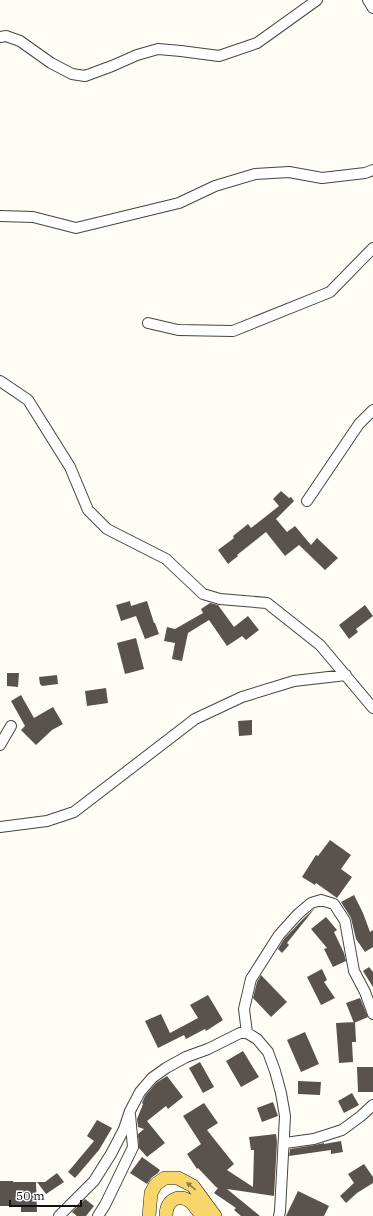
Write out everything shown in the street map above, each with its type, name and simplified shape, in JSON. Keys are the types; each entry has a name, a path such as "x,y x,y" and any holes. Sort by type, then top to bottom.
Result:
{"main road":[{"path":"149,1216 151,1193 156,1184 165,1178 178,1178 192,1186 215,1216"},
{"path":"166,1216 166,1210 170,1202 175,1198 184,1199 191,1203 202,1216"}],"street":[{"path":"0,37 6,36 20,41 51,63 72,74 85,76 137,55 158,49 181,50 219,56 258,43 317,0"},
{"path":"368,0 373,8"},
{"path":"1,217 33,217 76,228 179,203 215,186 255,174 289,172 322,178 365,173 373,170"},
{"path":"148,323 178,330 233,331 330,292 373,248"},
{"path":"0,381 28,400 70,467 88,510 107,529 166,559 203,594 220,599 267,603 320,645 373,708"},
{"path":"307,501 359,424 373,410"},
{"path":"0,827 47,821 74,812 195,719 242,697 294,681 346,675"},
{"path":"0,745 12,726"},
{"path":"247,1033 244,1009 251,978 279,934 311,903 321,900 334,904 345,921 354,971 365,992 373,1014"},
{"path":"59,1216 94,1181 124,1130 130,1112 140,1092 152,1078 186,1057 208,1049 240,1033 247,1033 257,1039 268,1052 281,1093 285,1116 285,1144 279,1216"},
{"path":"285,1144 314,1139 342,1130 361,1116 373,1104"},
{"path":"98,1216 105,1205 133,1147 130,1112"}],"building":[{"path":"281,491 289,498 291,497 294,501 276,519 287,532 295,526 311,545 317,538 338,558 325,570 299,545 285,556 266,532 228,564 218,550 234,538 233,536 248,524 251,528 279,506 273,499"},
{"path":"130,601 131,606 147,601 159,634 145,639 136,616 121,621 116,605"},
{"path":"210,603 218,605 234,627 248,616 259,630 246,640 242,636 227,646 209,620 188,633 182,661 172,659 175,643 164,641 167,627 175,629 203,613 201,609"},
{"path":"365,605 373,616 356,629 358,632 349,639 339,625"},
{"path":"136,638 144,669 125,674 117,643"},
{"path":"7,673 19,673 18,687 7,686"},
{"path":"57,675 58,684 42,686 40,684 39,677"},
{"path":"106,688 108,703 87,706 85,691"},
{"path":"21,695 34,718 53,707 63,724 52,730 36,745 21,730 25,726 11,701"},
{"path":"252,720 252,735 239,736 238,721"},
{"path":"330,840 351,855 341,869 352,877 337,898 316,883 315,885 302,877 316,855 318,856"},
{"path":"354,895 370,932 373,930 373,947 365,952 356,939 351,918 341,902"},
{"path":"315,908 287,943 289,945 282,953 278,949 284,939"},
{"path":"326,917 337,930 334,932 344,953 346,961 333,967 324,949 327,948 311,929"},
{"path":"369,967 373,972 373,987 363,971"},
{"path":"322,969 327,980 324,982 335,998 321,1005 307,977"},
{"path":"261,975 287,1002 271,1017 253,998 257,982"},
{"path":"208,995 223,1020 206,1031 205,1029 186,1039 184,1035 158,1048 145,1021 161,1014 170,1033 198,1018 190,1005"},
{"path":"360,998 368,1017 354,1023 346,1003"},
{"path":"355,1022 356,1042 352,1042 353,1062 339,1063 336,1023"},
{"path":"305,1032 319,1064 301,1072 287,1040"},
{"path":"243,1051 259,1077 241,1087 226,1061"},
{"path":"200,1062 214,1087 203,1093 189,1068"},
{"path":"357,1067 373,1067 373,1092 358,1092"},
{"path":"167,1076 183,1097 168,1109 166,1106 147,1121 165,1143 147,1157 139,1148 138,1134 144,1129 138,1127 137,1119 145,1096 156,1083"},
{"path":"298,1081 321,1082 320,1095 298,1094"},
{"path":"352,1093 359,1105 344,1113 338,1101"},
{"path":"273,1102 278,1116 262,1122 257,1108"},
{"path":"204,1103 218,1123 207,1130 234,1164 227,1170 253,1187 254,1150 251,1150 249,1137 276,1134 277,1142 274,1196 227,1189 260,1216 241,1216 234,1210 236,1208 214,1193 218,1188 198,1168 197,1169 187,1154 201,1144 183,1116"},
{"path":"97,1120 112,1128 99,1150 75,1178 68,1172 94,1141 87,1136"},
{"path":"341,1141 343,1152 331,1154 331,1150 289,1156 290,1149"},
{"path":"142,1157 160,1170 147,1184 130,1173"},
{"path":"364,1164 373,1177 373,1183 357,1193 346,1203 340,1196 354,1183 348,1174"},
{"path":"57,1173 64,1182 46,1194 37,1182 45,1182"},
{"path":"0,1181 36,1182 37,1212 21,1212 21,1206 0,1206"},
{"path":"298,1191 329,1206 324,1216 286,1216"},
{"path":"85,1199 94,1206 86,1216 77,1216 72,1212"}]}
